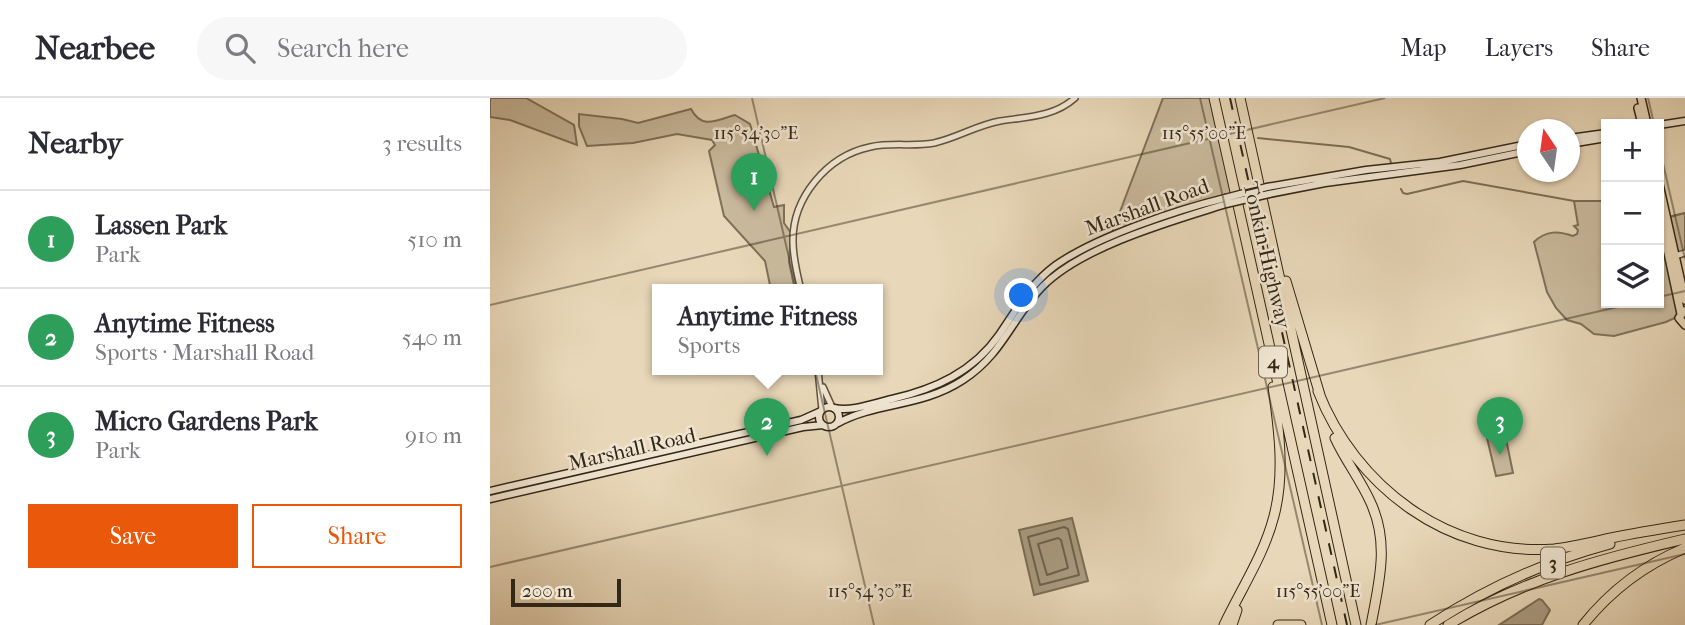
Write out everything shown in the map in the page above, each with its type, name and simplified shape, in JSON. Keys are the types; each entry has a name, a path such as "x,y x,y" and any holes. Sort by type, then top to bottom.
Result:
{"highway":[{"name":"Tonkin Highway","path":"1214,98 1332,625"},
{"name":"Tonkin Highway","path":"1240,98 1356,625"},
{"path":"1265,212 1318,391 1335,439 1370,500 1378,524 1382,560 1371,625"},
{"path":"1232,625 1241,595 1273,519 1280,467 1279,428 1271,364 1241,218"},
{"path":"1318,391 1340,437 1371,477 1410,509 1455,533 1504,546 1555,549 1685,525"},
{"name":"3","path":"1430,625 1477,597 1539,568 1603,546 1685,525"},
{"name":"3","path":"1448,625 1502,596 1564,570 1685,539"},
{"path":"1583,625 1611,594 1630,578 1685,548"},
{"path":"1224,625 1241,595"},
{"path":"1278,625 1301,625"}],"main road":[{"path":"1638,98 1643,119"},
{"path":"1664,126 1685,121"},
{"path":"1580,136 1601,133"},
{"path":"1580,142 1601,139"},
{"name":"Marshall Road","path":"833,408 853,408 914,394 950,379 989,348 1030,288 1058,263 1110,238 1225,201 1268,191 1366,170 1440,162 1517,146"},
{"name":"Marshall Road","path":"1268,191 1460,165 1517,153"},
{"name":"Marshall Road","path":"838,423 854,415 926,398 954,386 987,361 1007,337 1036,293 1063,270 1118,243 1225,201"},
{"path":"1664,212 1683,312 1679,318 1684,326"},
{"path":"1664,229 1685,300"},
{"path":"833,408 839,415 838,423 832,427 823,425 819,419 821,411 833,408"},
{"name":"Marshall Road","path":"490,491 801,420 821,411"},
{"name":"Marshall Road","path":"490,499 803,427 823,425"}],"street":[{"path":"799,284 793,243 799,208 816,180 838,160 864,148 937,142 980,125 1041,115 1059,109 1075,98"},
{"path":"1672,257 1685,253"},
{"path":"819,375 821,411"},
{"path":"820,380 833,408"}],"shaded area":[{"path":"490,98 526,98 574,125 577,145 510,120 490,117"},
{"path":"1163,98 1214,98 1236,195 1110,238"},
{"path":"691,109 705,121 716,121 735,115 750,124 774,207 784,205 784,223 791,233 789,262 794,284 770,284 765,261 724,216 709,151 715,145 712,140 677,134 633,143 587,146 579,126 579,114 638,123"},
{"path":"1574,201 1601,201 1601,308 1664,308 1664,237 1679,316 1614,336 1594,334 1581,324 1567,320 1547,292 1534,242 1548,234 1573,236 1578,230 1574,226 1578,225"},
{"path":"1685,213 1685,253 1675,256 1666,218"},
{"path":"1505,434 1513,473 1496,476 1487,438"}],"water":[{"path":"1072,518 1088,581 1034,595 1019,530"},
{"path":"1539,599 1550,610 1542,625 1499,625"}],"waterway":[{"path":"1208,134 1217,134"},
{"path":"1258,138 1349,147 1390,159 1391,163"},
{"path":"1401,189 1407,194 1463,181 1574,201 1601,201"},
{"path":"1672,216 1685,213"}],"railway":[{"path":"1230,98 1347,625"}],"place":[{"name":"Lassen Park","path":"754,211"},
{"name":"Micro Gardens Park","path":"1500,455"},
{"name":"Anytime Fitness","path":"767,456"}]}
